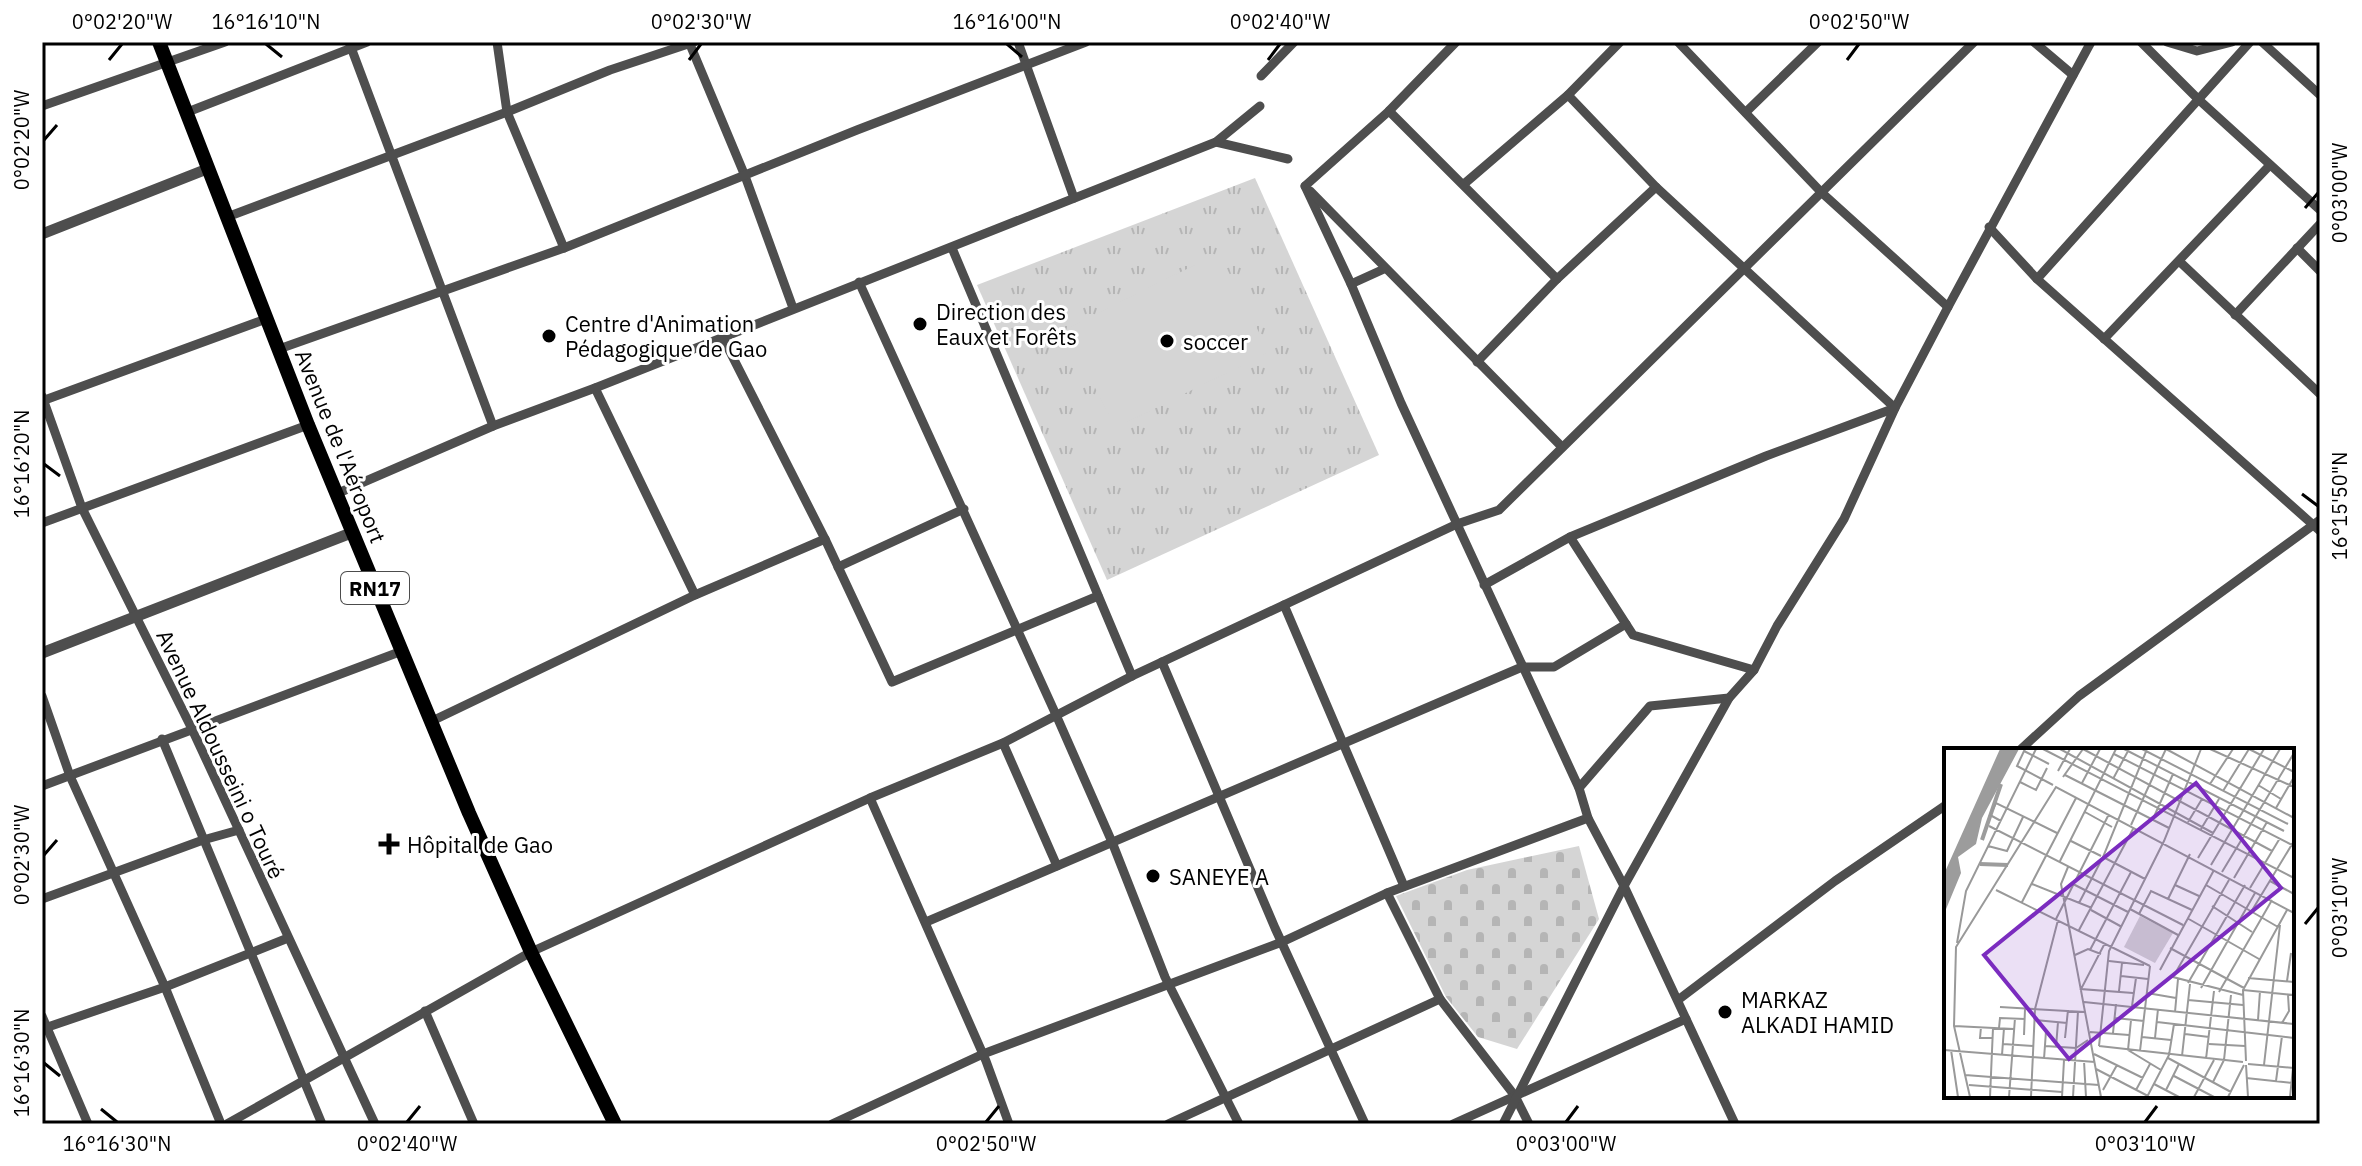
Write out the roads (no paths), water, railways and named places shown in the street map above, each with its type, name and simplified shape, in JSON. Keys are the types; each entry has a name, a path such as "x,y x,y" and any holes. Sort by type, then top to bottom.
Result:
{"main road":[{"name":"Avenue de l'Aéroport","path":"159,42 351,533 469,813 531,952 615,1124"}],"street":[{"path":"42,106 225,42"},
{"path":"185,113 350,45 367,42"},
{"path":"497,42 507,112 564,248"},
{"path":"1018,42 1074,198"},
{"path":"279,349 564,248 1086,42"},
{"path":"1261,76 1294,42"},
{"path":"1305,186 1389,111 1456,42"},
{"path":"1464,184 1568,95 1620,42"},
{"path":"1678,42 1821,192 1948,307"},
{"path":"1746,112 1818,42"},
{"path":"42,696 70,776 224,1124 531,952 870,798 1003,743 1132,676 1457,524 1499,510 1974,42"},
{"path":"2034,42 2073,75"},
{"path":"1503,1124 1624,886 1729,698 1754,670 1777,626 1844,519 1895,408 1989,227 2091,42"},
{"path":"2141,42 2198,99 2320,210"},
{"path":"2167,42 2197,51 2232,42"},
{"path":"2037,279 2250,42"},
{"path":"2262,42 2320,95"},
{"path":"227,217 610,70 691,43 745,176 793,308"},
{"path":"350,45 493,426"},
{"path":"1568,95 1656,187 1895,408"},
{"path":"336,494 493,426 1216,142 1260,106"},
{"path":"1389,111 1557,279"},
{"path":"1216,142 1288,159"},
{"path":"2104,339 2270,165"},
{"path":"42,234 207,169"},
{"path":"1305,186 1562,447"},
{"path":"1305,186 1351,284 1401,403 1579,788 1588,818 1624,886 1735,1124"},
{"path":"1477,362 1557,279 1656,187"},
{"path":"2235,315 2320,224"},
{"path":"1989,227 2037,279 2318,526 2114,669 2022,748"},
{"path":"952,248 1132,676"},
{"path":"2297,248 2320,271"},
{"path":"2179,261 2320,394"},
{"path":"1351,284 1384,269"},
{"path":"859,282 1019,629 1112,842 1168,983 1239,1124"},
{"path":"43,399 266,319"},
{"path":"722,336 825,539 892,682 1098,596"},
{"path":"595,388 695,595"},
{"name":"Avenue Aldousseini o Touré","path":"43,399 82,508 192,729 375,1124"},
{"path":"1484,585 1570,537 1766,456 1895,408"},
{"path":"42,523 308,425"},
{"path":"838,567 964,509"},
{"path":"42,653 351,533"},
{"path":"1570,537 1633,635 1754,670"},
{"path":"432,721 695,595 825,539"},
{"path":"1284,605 1404,886"},
{"path":"926,922 1522,667 1554,667 1626,624"},
{"path":"42,786 402,651"},
{"path":"1162,662 1282,942 1365,1124"},
{"path":"1579,788 1650,706 1729,698"},
{"path":"162,739 322,1124"},
{"path":"1003,743 1057,866"},
{"path":"870,798 983,1054 1009,1124"},
{"path":"1678,1000 1835,881 1944,806"},
{"path":"832,1124 983,1054 1282,942 1404,886 1588,818"},
{"path":"42,899 203,840 239,830"},
{"path":"1387,893 1440,999 1515,1096 1529,1124"},
{"path":"44,1028 165,987 288,938"},
{"path":"1168,1124 1440,999"},
{"path":"425,1011 474,1124"},
{"path":"42,1016 44,1028 88,1124"},
{"path":"1453,1124 1686,1019"}],"place":[{"name":"Direction des Eaux et Forêts","path":"920,324"},
{"name":"Centre d'Animation Pédagogique de Gao","path":"549,336"},
{"name":"soccer","path":"1167,341"},
{"name":"Hôpital de Gao","path":"389,844"},
{"name":"SANEYE A","path":"1153,876"},
{"name":"MARKAZ ALKADI HAMID","path":"1725,1012"}]}
